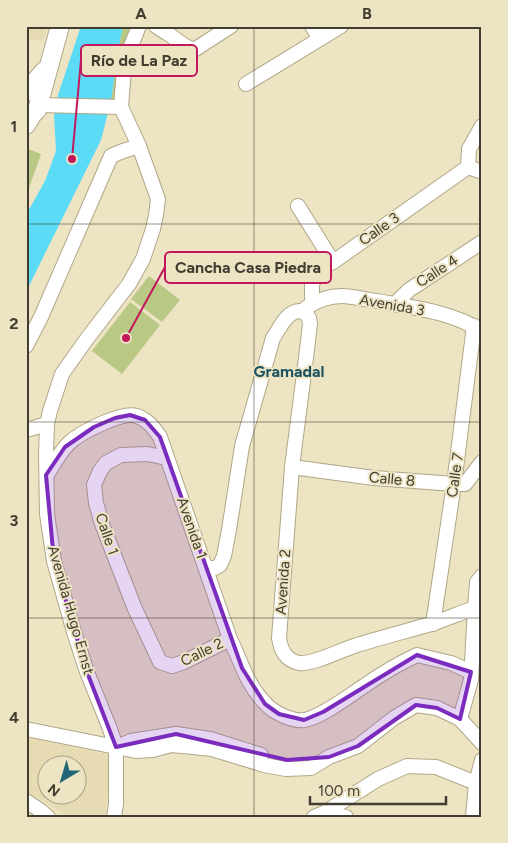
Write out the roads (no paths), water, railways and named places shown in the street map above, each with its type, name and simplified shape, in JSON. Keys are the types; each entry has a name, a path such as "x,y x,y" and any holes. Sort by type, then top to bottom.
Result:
{"main road":[{"path":"32,108 50,60 60,26"}],"street":[{"path":"156,26 169,30 179,43 194,50 231,26"},
{"path":"312,26 320,40"},
{"path":"246,84 341,26"},
{"path":"32,108 116,107 124,69 131,46 140,27"},
{"name":"Avenida Hugo Ernst","path":"114,817 116,804 116,747 84,664 56,569 47,514 46,455 50,410 62,374 129,284 142,259 156,215 158,199 139,146 116,107"},
{"path":"475,169 469,149 482,126"},
{"path":"26,346 41,317 111,156 139,146"},
{"name":"Calle 3","path":"307,307 312,284 318,269 333,262 475,169"},
{"path":"298,206 333,262"},
{"name":"Calle 4","path":"396,304 409,290 482,242"},
{"name":"Avenida 3","path":"307,307 324,298 343,296 396,304 453,316 478,329"},
{"name":"Avenida 2","path":"307,307 306,314 310,324 292,467 279,638 281,649 285,655 299,663 310,662 356,645 433,624 474,608"},
{"name":"Avenida 1","path":"46,475 59,454 71,441 94,427 115,418 130,415 145,420 160,437 206,568 215,568 220,564 224,556 242,446 273,338 292,313 307,307"},
{"name":"Calle 7","path":"433,624 478,329"},
{"path":"26,430 48,424"},
{"name":"Calle 1","path":"160,662 135,609 102,524 96,503 94,485 106,463 121,455 147,454 167,458"},
{"path":"454,484 466,484 482,462"},
{"name":"Calle 8","path":"292,467 374,478 454,484"},
{"name":"Calle 2","path":"160,662 172,666 184,662 230,638 206,568"},
{"path":"460,719 471,672 477,582 482,576"},
{"path":"230,638 242,668 265,704 279,714 304,720 340,702 387,670 417,655 450,663 471,672"},
{"path":"26,729 116,747 131,741 176,734 210,739 287,760 329,757 358,746 394,718 416,706 438,708 460,719 482,743"},
{"path":"473,817 476,783 482,760"},
{"path":"319,815 378,779 407,766 436,767 476,783"},
{"path":"26,801 48,817"},
{"path":"319,815 346,817"}],"water":[{"path":"81,26 123,26 111,101 101,140 26,292 26,215 45,181 56,151 54,116 58,95"}],"place":[{"name":"Río de La Paz","path":"72,159"},
{"name":"Cancha Casa Piedra","path":"126,338"}],"district":[{"name":"Gramadal","path":"289,371"}]}
